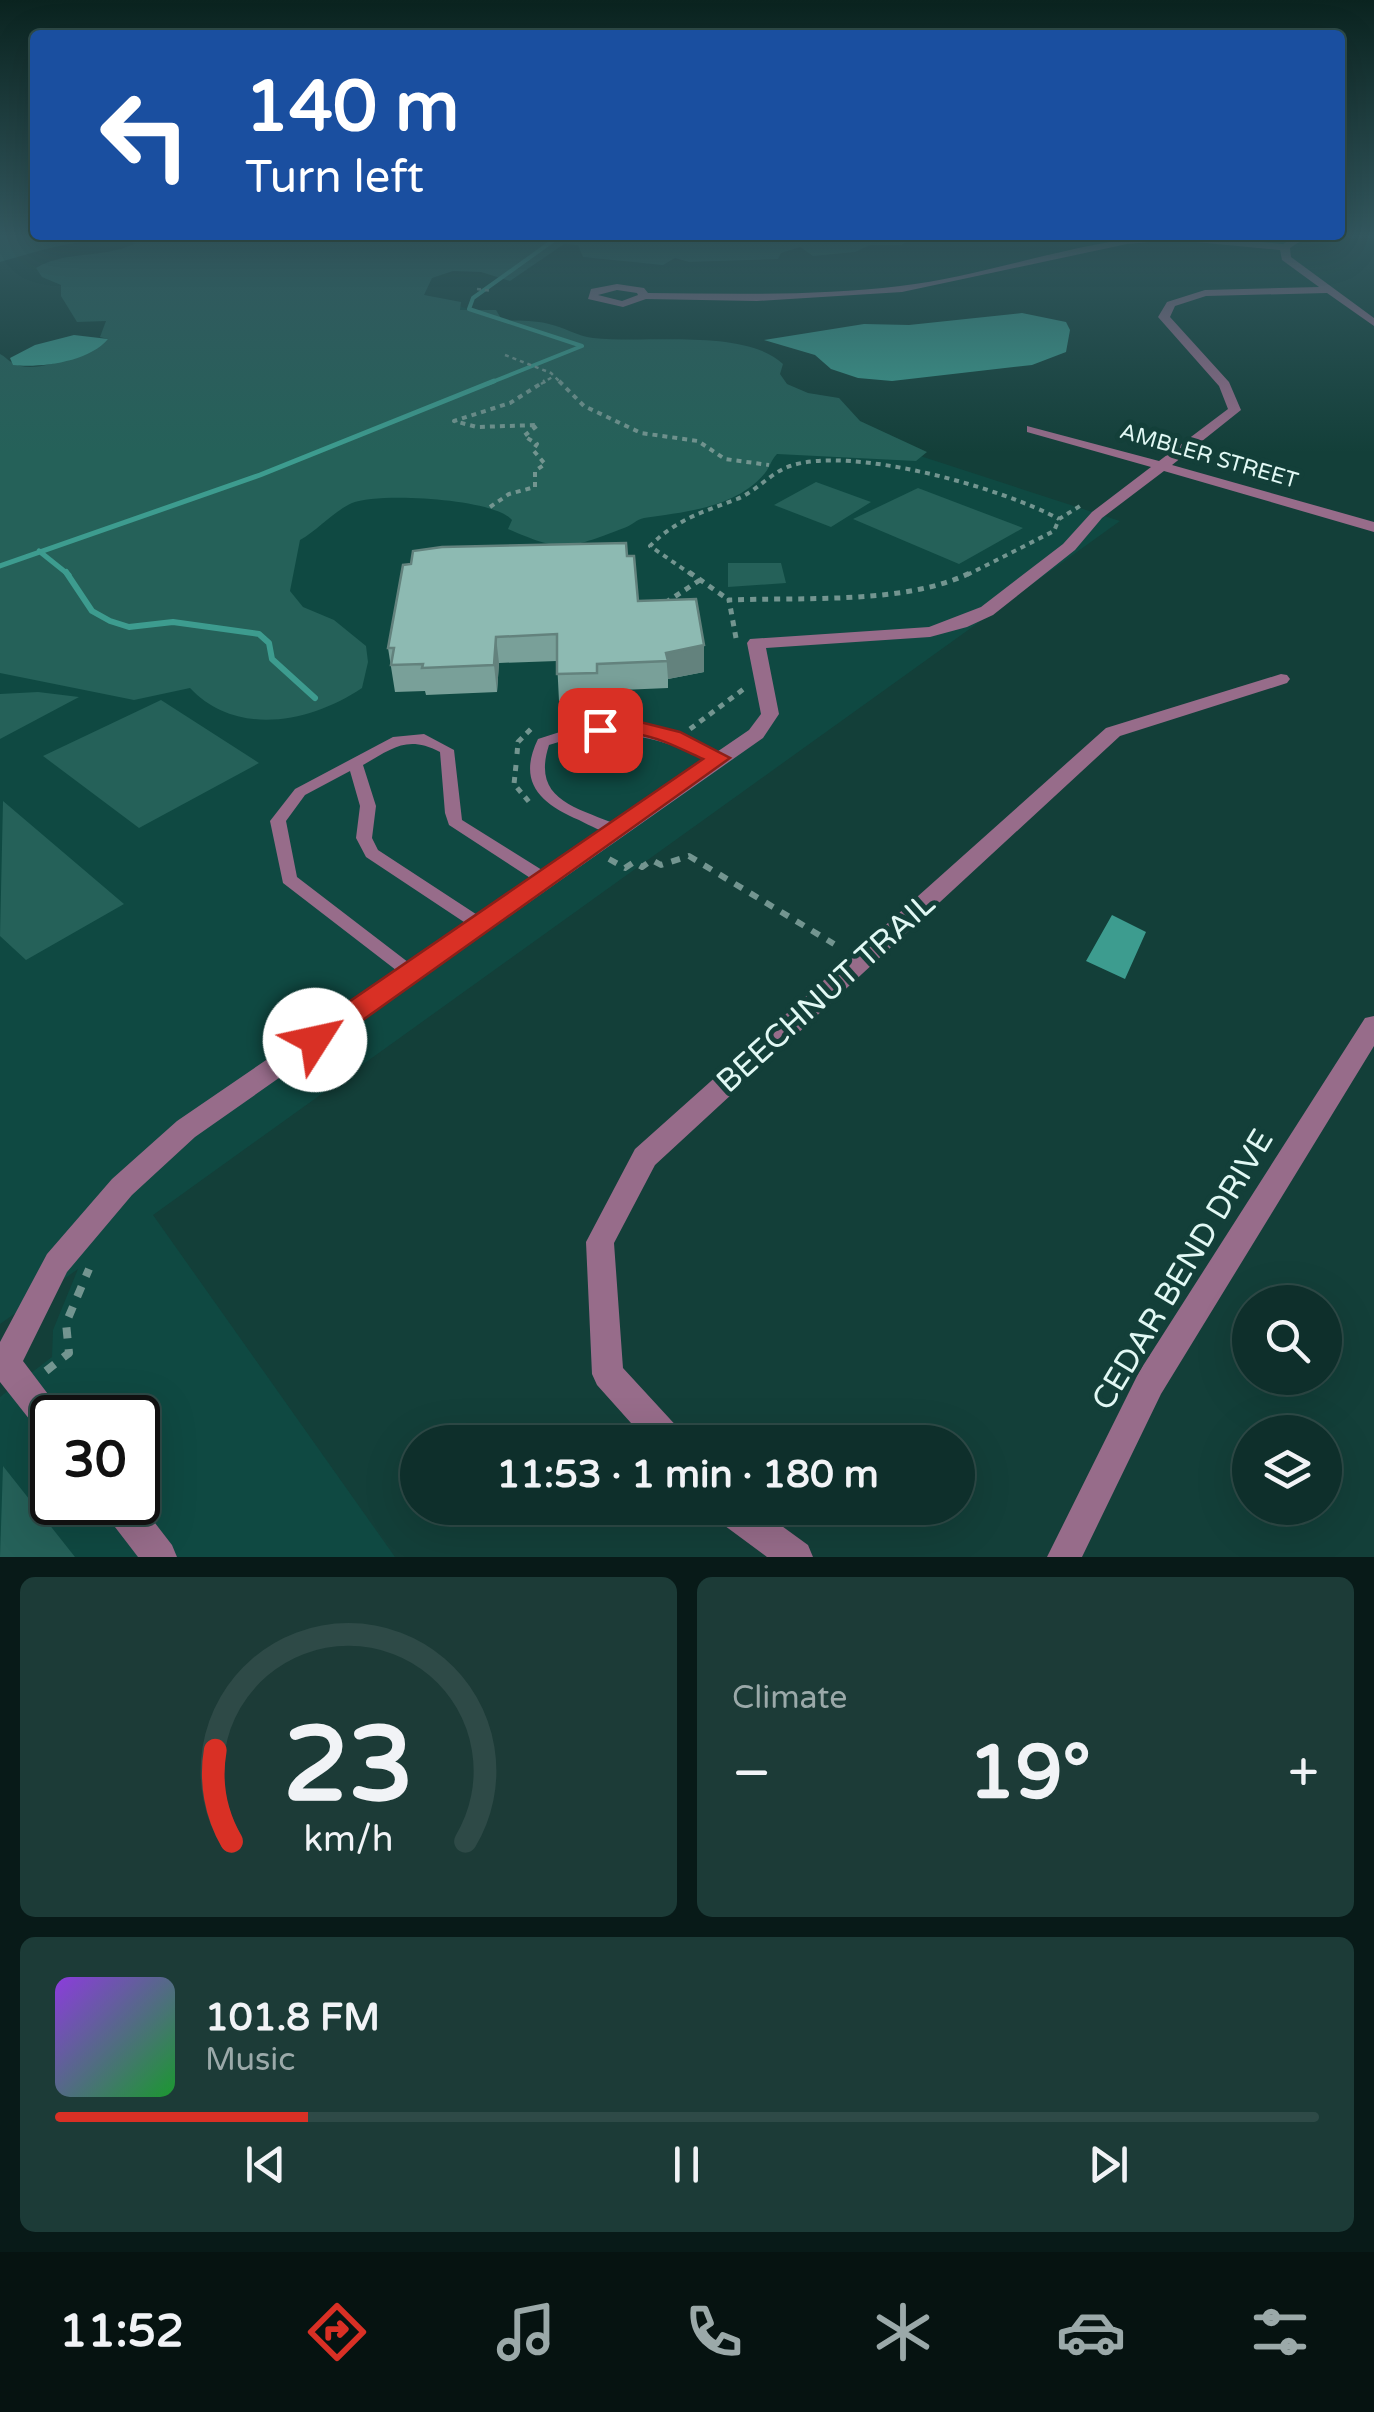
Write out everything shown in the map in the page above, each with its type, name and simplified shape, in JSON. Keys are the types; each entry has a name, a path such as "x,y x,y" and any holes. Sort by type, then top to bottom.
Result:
{"street":[{"path":"30,1397 1,1362 10,1356 57,1263 122,1187 186,1129 612,829 756,734 770,714 756,643 930,632 962,624 987,610 1069,547 1097,516 1235,410 1225,385 1164,317 1169,308"},
{"path":"1354,308 1374,323"},
{"name":"AMBLER STREET","path":"1032,429 1374,526"},
{"name":"BEECHNUT TRAIL","path":"654,1425 608,1374 600,1242 646,1157 1114,732 1281,679"},
{"name":"CEDAR BEND DRIVE","path":"1064,1557 1150,1383 1374,1025"},
{"path":"134,1525 160,1557"},
{"path":"752,1525 796,1557"}],"lane":[{"path":"612,829 550,800 537,782 535,759 543,742 566,732 632,726 673,736 719,758"},
{"path":"411,972 290,879 278,821 300,792 398,740 424,738 448,750 456,822 544,879"},
{"path":"355,762 368,806 364,838 372,853 479,924"}],"path":[{"path":"505,355 542,368 584,406 641,433 698,440 726,459 769,465"},
{"path":"490,507 509,494 536,487 535,471 545,464 533,450 537,444 524,436 538,425 477,427 454,421 510,403 554,376"},
{"path":"729,600 650,546 668,525 754,492 788,465 830,458 923,472 1059,519"},
{"path":"850,596 957,580 1054,531 1059,519 1090,499"},
{"path":"651,612 700,580"},
{"path":"606,858 624,868 634,862 642,867 652,860 660,865 689,856 834,944"}],"shaded area":[{"path":"68,308 460,308 496,310 502,320 543,323 593,338 720,342 766,353 783,364 780,374 787,384 808,393 839,398 860,421 927,452 916,461 777,454 753,485 725,501 641,519 605,535 566,545 541,542 508,529 512,520 501,513 461,502 386,498 352,503 300,540 290,591 303,607 334,620 366,646 368,662 362,688 320,710 274,720 251,719 208,704 190,688 134,700 0,673 0,354 13,363 35,367 61,361 108,339 100,337 106,321 77,322"},
{"path":"379,308 464,308 1120,521 153,1215 395,1557 0,1557 0,1397 52,1357 53,1330 78,1269 0,1324 0,428"},
{"path":"1022,313 1066,322 1070,330 1066,352 1032,365 892,381 858,378 831,369 815,355 764,340 864,324 909,325"},
{"path":"74,335 108,339 89,353 64,362 13,365 10,358 35,345"},
{"path":"816,482 871,502 831,527 774,505"},
{"path":"918,488 1023,528 959,564 853,519"},
{"path":"728,563 781,563 786,583 728,587"},
{"path":"38,692 79,697 0,739 0,694"},
{"path":"161,700 259,763 139,828 43,756"},
{"path":"3,801 124,904 26,960 0,936"},
{"path":"1112,915 1146,932 1125,979 1086,961"},
{"path":"3,1466 30,1500 30,1525 50,1525 75,1557 0,1557"}],"building":[{"path":"626,543 627,556 634,556 638,601 696,599 704,645 666,653 668,661 597,664 597,673 557,674 557,634 496,637 494,665 391,665 394,648 388,648 403,565 411,564 413,551"}],"waterway":[{"path":"469,308 582,346 487,384"},
{"path":"40,552 260,475 494,381"},
{"path":"0,566 40,552"},
{"path":"40,552 67,573"},
{"path":"67,573 92,611 110,621 129,627 173,622 259,634 269,643 272,659 315,698"}],"route":[{"path":"315,1040 612,829 719,758 673,736 632,726 600,730"}]}
